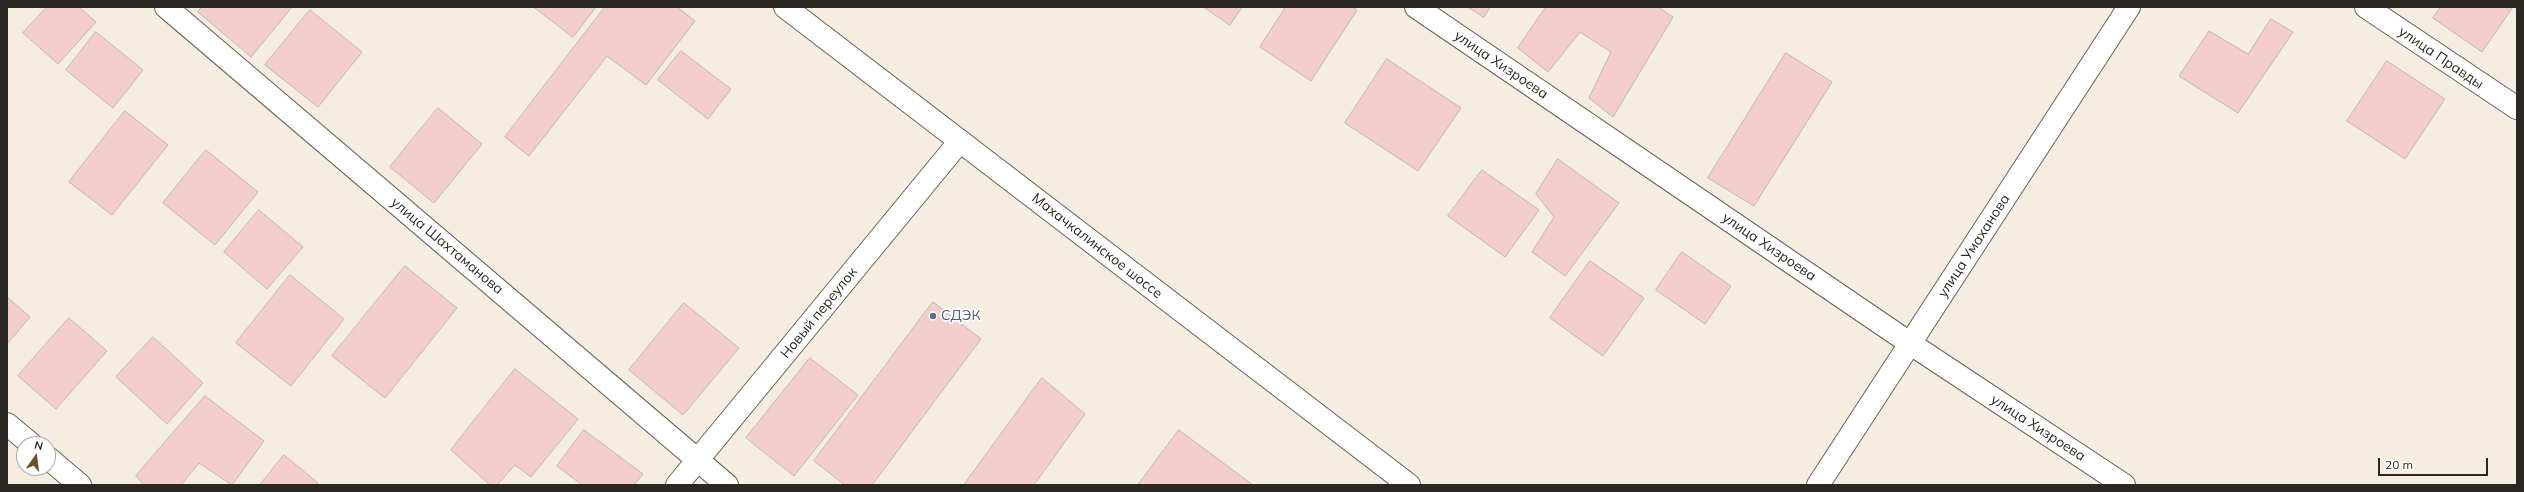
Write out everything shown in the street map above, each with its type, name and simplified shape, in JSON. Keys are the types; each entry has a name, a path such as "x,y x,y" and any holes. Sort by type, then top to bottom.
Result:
{"main road":[{"name":"улица Шахтаманова","path":"166,7 727,485"},
{"name":"Махачкалинское шоссе","path":"785,7 1409,485"},
{"name":"улица Хизроева","path":"1416,7 1911,344 2124,485"},
{"name":"улица Умаханова","path":"1818,485 2129,7"},
{"name":"улица Правды","path":"2366,7 2517,108"},
{"name":"Новый переулок","path":"677,485 960,140"},
{"path":"7,424 21,436"},
{"path":"56,465 80,485"}],"building":[{"path":"47,7 79,7 96,22 58,64 23,33"},
{"path":"202,7 292,7 251,57 198,12"},
{"path":"534,7 596,7 573,37"},
{"path":"605,7 677,7 695,21 646,85 607,56 529,156 505,137"},
{"path":"1204,7 1242,7 1230,25"},
{"path":"1286,7 1352,7 1357,10 1311,81 1260,47"},
{"path":"1468,7 1490,7 1484,17"},
{"path":"1546,7 1658,7 1673,17 1613,117 1589,98 1611,52 1580,32 1548,72 1518,48"},
{"path":"2441,7 2513,7 2482,52 2433,18"},
{"path":"310,10 362,52 318,107 265,65"},
{"path":"2271,19 2293,32 2238,113 2179,76 2209,31 2248,54"},
{"path":"96,32 143,70 113,108 66,70"},
{"path":"681,51 731,89 708,119 658,80"},
{"path":"1786,53 1832,82 1754,206 1708,178"},
{"path":"1387,59 1461,108 1418,171 1345,123"},
{"path":"2387,61 2445,99 2405,159 2347,121"},
{"path":"438,108 482,144 434,203 390,167"},
{"path":"125,111 168,145 112,215 69,182"},
{"path":"206,150 258,192 215,245 163,203"},
{"path":"1558,159 1619,203 1565,276 1532,252 1554,217 1536,194"},
{"path":"1482,170 1539,210 1505,257 1448,216"},
{"path":"259,210 303,247 267,289 224,252"},
{"path":"1682,252 1731,286 1705,324 1656,290"},
{"path":"1590,261 1644,298 1603,356 1550,318"},
{"path":"405,266 457,308 385,398 332,356"},
{"path":"290,275 344,319 291,386 236,343"},
{"path":"7,297 30,317 7,344"},
{"path":"933,302 981,339 872,485 845,485 814,461"},
{"path":"684,303 739,348 683,415 629,370"},
{"path":"69,318 107,351 56,409 18,376"},
{"path":"153,337 203,383 167,424 116,377"},
{"path":"810,358 858,395 794,476 746,438"},
{"path":"515,369 578,419 531,477 515,465 497,485 490,485 451,450"},
{"path":"1042,378 1085,414 1034,485 964,485"},
{"path":"205,396 264,441 232,485 199,463 181,485 144,485 136,476"},
{"path":"584,430 643,474 634,485 582,485 557,466"},
{"path":"1179,430 1253,485 1138,485"},
{"path":"284,455 318,483 316,485 260,485"}],"place":[{"name":"СДЭК","path":"933,316"}]}
